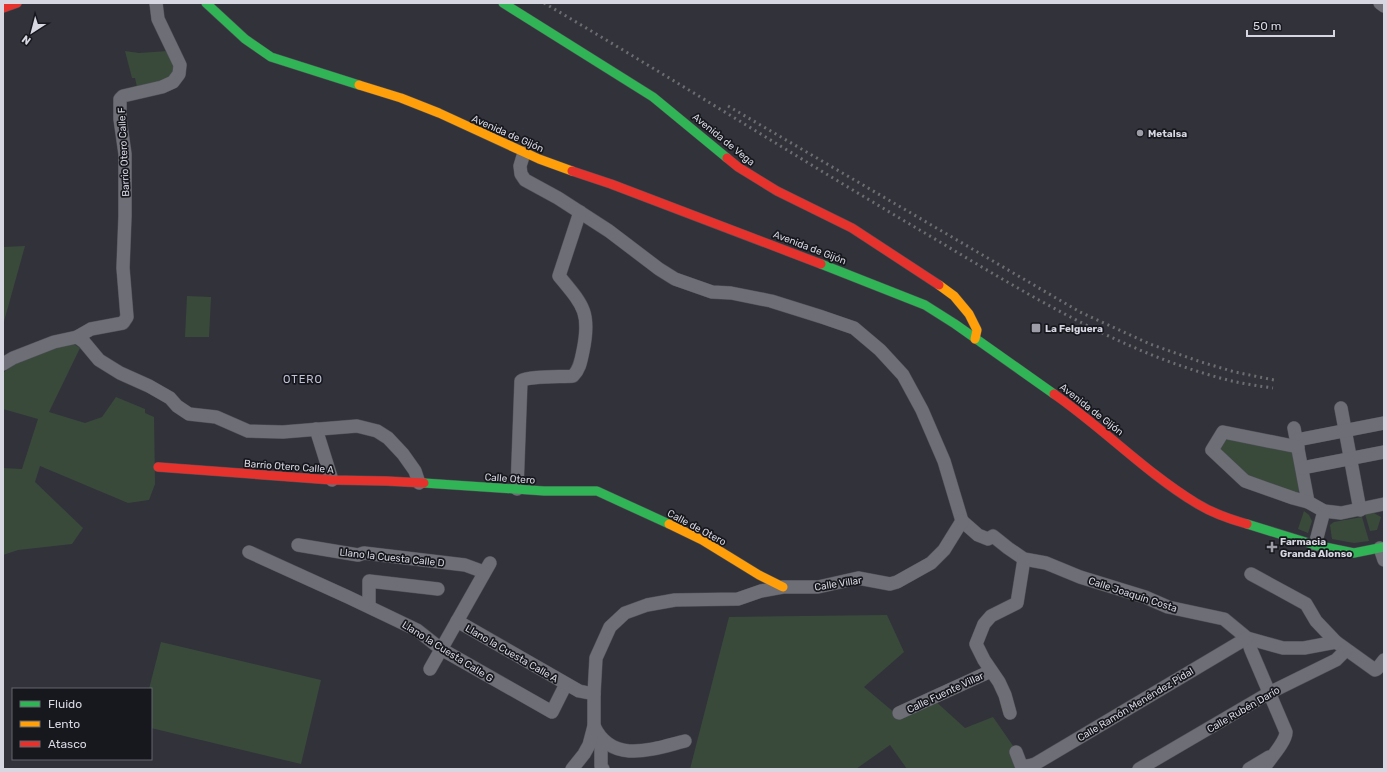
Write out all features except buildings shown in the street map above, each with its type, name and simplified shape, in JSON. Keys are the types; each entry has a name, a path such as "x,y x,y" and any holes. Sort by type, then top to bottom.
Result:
{"street":[{"path":"3,8 17,3"},
{"name":"Barrio Otero Calle F","path":"77,337 91,330 123,323 127,317 123,268 125,154 120,119 120,99 123,96 162,87 173,82 180,74 180,65 158,19 156,3"},
{"name":"Avenida de Gijón","path":"206,3 241,37 258,50 271,57 401,98 439,113 524,153 794,253 919,302 943,316 1064,401 1148,469 1197,504 1226,518 1315,545 1354,553 1383,552"},
{"name":"Avenida de Vega","path":"503,3 653,96 738,167 777,191 852,228 924,274 954,296 969,314 976,330 975,339"},
{"path":"1380,3 1384,6"},
{"path":"524,153 520,166 525,180 558,198 609,231 675,279 712,292 731,293 771,301 854,328 880,350 903,375 922,410 944,461 962,521"},
{"path":"517,489 521,381 532,378 573,376 578,371 583,352 586,332 586,316 582,306 559,276 580,212"},
{"path":"3,364 13,358 54,342 77,337 84,342 99,360 120,373 149,386 170,398 177,406 189,414 216,417 248,431 283,432 316,428 357,426 377,431 388,438 403,454 416,471 419,484"},
{"path":"1341,408 1360,510"},
{"path":"1384,423 1345,431 1296,438 1223,432 1212,450 1245,481 1308,502 1324,511 1341,513 1384,504"},
{"path":"316,428 332,480"},
{"path":"1296,438 1308,502"},
{"path":"1302,468 1384,452"},
{"name":"Barrio Otero Calle A","path":"158,467 332,480 419,484"},
{"name":"Calle Otero","path":"419,484 544,491 587,490 599,492"},
{"name":"Calle de Otero","path":"599,492 702,540 758,575 783,587"},
{"path":"1315,545 1324,511"},
{"name":"Calle Joaquín Costa","path":"962,521 978,535 988,538 993,536 1024,559 1046,563 1080,577 1145,597 1168,607 1224,619 1247,638 1284,648 1341,646"},
{"name":"Calle Villar","path":"594,726 596,658 610,627 625,613 647,605 675,600 738,599 761,591 783,587 818,587 858,578 890,584 897,582 931,563 944,550 962,521"},
{"name":"Llano la Cuesta Calle D","path":"298,545 358,555 364,553 487,567 457,621"},
{"name":"Llano la Cuesta Calle G","path":"249,552 417,630 442,648 552,712 566,684"},
{"name":"Calle Fuente Villar","path":"1010,713 1006,695 984,660 976,644 984,624 991,616 1017,603 1024,559"},
{"path":"1251,574 1306,604 1316,621 1341,646 1375,670 1384,660"},
{"path":"368,606 370,581 438,589"},
{"path":"430,669 457,621"},
{"name":"Llano la Cuesta Calle A","path":"457,621 579,691 594,694"},
{"path":"1247,638 1286,732 1286,736 1262,769"},
{"name":"Calle Ramón Menéndez Pidal","path":"1016,752 1021,765 1030,766 1035,764 1247,638"},
{"name":"Calle Rubén Darío","path":"1139,769 1269,693 1336,660 1341,646"},
{"name":"Calle Fuente Villar","path":"899,714 991,671"},
{"path":"594,726 601,739 608,745 619,750 631,752 685,742"},
{"path":"572,769 589,745 594,726"},
{"path":"601,739 601,766 603,769"},
{"path":"1249,769 1274,754"}],"green space":[{"path":"125,51 139,53 168,51 173,62 173,74 165,80 137,87 135,78 132,78"},
{"path":"25,246 3,325 3,247"},
{"path":"187,296 211,297 209,337 185,337"},
{"path":"69,341 80,348 49,412 85,423 102,417 116,397 145,409 145,413 154,417 155,484 149,500 128,503 40,466 35,482 83,528 72,544 18,550 3,555 3,468 22,469 38,419 3,409 3,373 16,362"},
{"path":"1225,435 1293,450 1300,489 1298,493 1246,479 1216,450"},
{"path":"1304,511 1309,515 1312,521 1308,533 1298,529"},
{"path":"1374,513 1381,517 1377,530 1370,531 1365,514"},
{"path":"1362,517 1369,541 1354,543 1332,539 1330,525 1334,522"},
{"path":"887,615 904,652 864,687 902,719 933,699 965,728 993,717 1029,769 907,769 890,745 856,769 690,769 729,617"},
{"path":"161,642 321,680 301,764 152,728 152,688 149,688"}],"railway":[{"path":"544,3 993,274 1070,317 1149,354 1190,369 1232,381 1273,388"},
{"path":"728,106 1080,312 1150,344 1201,362 1235,372 1274,380"}],"traffic: fast":[{"path":"206,3 245,39 271,57 359,85"},
{"path":"503,3 653,97 727,158"},
{"path":"821,264 925,305 955,324 1054,394"},
{"path":"424,483 544,491 597,491 669,524"},
{"path":"1247,524 1315,545 1354,553 1384,547"}],"traffic: slow":[{"path":"359,85 401,98 439,113 539,159 572,171"},
{"path":"939,285 954,296 969,314 977,330 975,339"},
{"path":"669,524 702,540 759,575 783,587"}],"traffic: jam":[{"path":"3,8 17,3"},
{"path":"727,158 738,167 777,191 852,228 939,285"},
{"path":"572,171 611,184 821,264"},
{"path":"1054,394 1177,491 1208,510 1247,524"},
{"path":"158,467 332,480 424,483"}],"place":[{"name":"Metalsa","path":"1140,133"},
{"name":"La Felguera","path":"1036,328"},
{"name":"Farmacia Granda Alonso","path":"1272,547"}],"district":[{"name":"OTERO","path":"303,379"}]}
